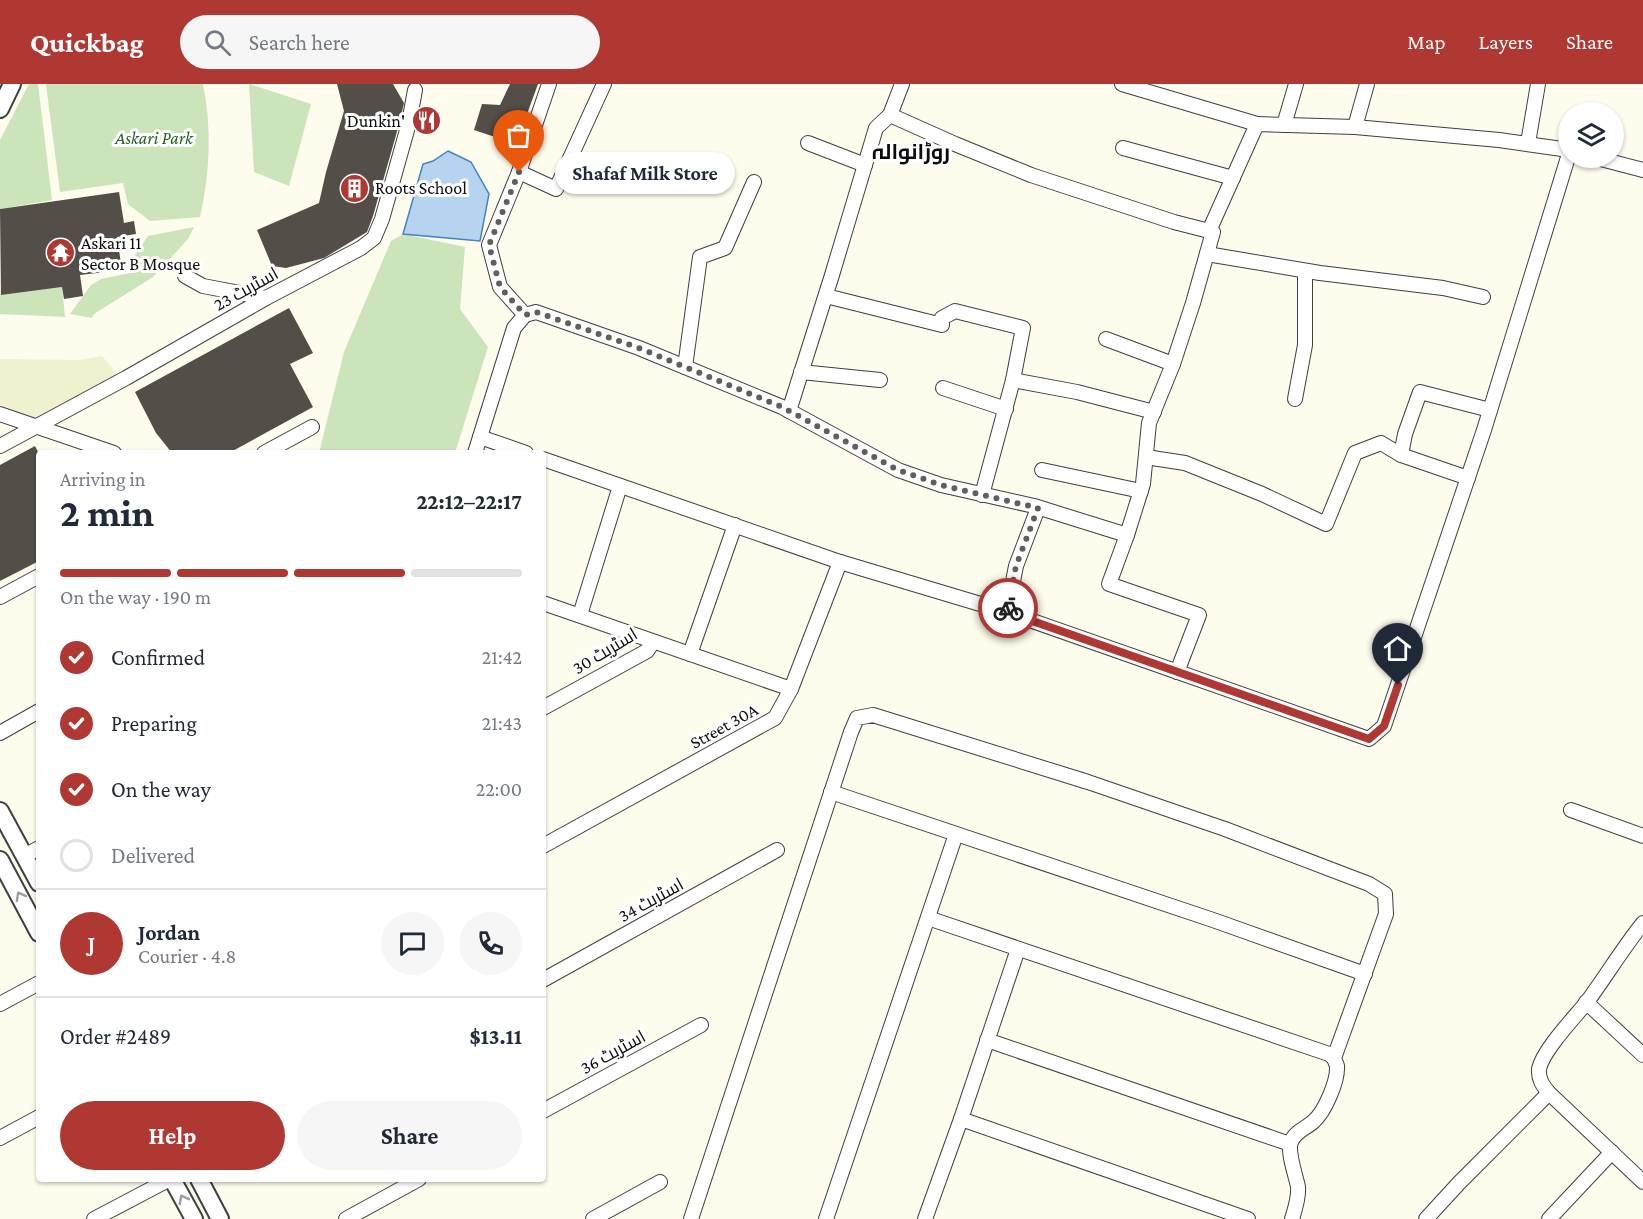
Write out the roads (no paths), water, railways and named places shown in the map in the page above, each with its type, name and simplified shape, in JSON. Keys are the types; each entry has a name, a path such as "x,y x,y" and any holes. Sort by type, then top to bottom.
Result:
{"street":[{"path":"0,109 12,84"},
{"path":"525,315 500,287 489,245 519,172 549,84"},
{"path":"519,172 556,189 604,84"},
{"path":"789,411 876,128 890,115 902,84"},
{"path":"1122,84 1257,124 1355,127 1528,143 1558,150"},
{"path":"1284,125 1296,84"},
{"path":"1355,127 1367,84"},
{"path":"1528,143 1538,84"},
{"name":"اسٹریٹ 23","path":"0,446 126,378 266,298 361,248 374,238 385,208 416,90"},
{"path":"890,115 1031,175 1174,222 1213,232 1173,364 1149,423 1141,491 1109,584 1199,615 1177,672"},
{"path":"1209,231 1257,124"},
{"path":"808,142 865,165"},
{"path":"1123,148 1233,178"},
{"path":"1624,165 1643,170"},
{"path":"546,460 840,562 1007,612 1369,739 1384,726 1490,411 1564,168"},
{"path":"685,367 700,257 725,248 754,182"},
{"path":"1207,254 1305,271 1443,288 1484,297"},
{"path":"1295,399 1305,345 1305,271"},
{"path":"185,276 203,286 266,298"},
{"path":"826,296 942,325 942,318 955,311 1023,328 1006,409 982,495"},
{"path":"476,450 514,328 525,315 536,312 639,348 789,411 898,470 941,485 1038,508 1127,535"},
{"path":"1106,339 1173,364"},
{"path":"801,372 880,380"},
{"path":"1013,380 1077,392 1154,412"},
{"path":"943,388 1006,409"},
{"path":"1401,455 1405,434 1420,392 1490,411"},
{"path":"0,414 105,450"},
{"path":"270,450 312,427"},
{"path":"480,437 517,450"},
{"path":"1146,457 1185,463 1262,494 1326,524 1355,453 1380,443 1401,455 1468,478"},
{"path":"1042,470 1141,491"},
{"path":"580,615 620,486"},
{"path":"1007,612 1016,566 1038,508"},
{"path":"690,654 735,525"},
{"name":"Street 30A","path":"546,844 775,718 791,689 840,562"},
{"path":"0,597 36,578"},
{"path":"546,604 791,689"},
{"name":"اسٹریٹ 30","path":"546,706 647,651 654,642"},
{"path":"0,734 36,713"},
{"path":"691,1219 857,718 873,715 1088,782 1225,829 1368,884 1385,894 1386,914 1334,1058"},
{"path":"831,792 1213,920 1365,974"},
{"path":"1570,810 1643,836"},
{"path":"0,811 32,852 36,870"},
{"path":"826,1219 956,834"},
{"name":"اسٹریٹ 34","path":"546,978 777,850"},
{"path":"1,865 36,928"},
{"path":"928,918 1329,1054 1334,1058 1337,1066 1335,1078 1325,1108 1314,1122 1296,1134 1290,1144 1290,1156 1298,1190 1292,1219"},
{"path":"1642,928 1544,1056 1539,1075 1549,1094 1643,1182"},
{"path":"925,1219 1018,949"},
{"path":"0,1004 36,985"},
{"path":"1586,1002 1643,1055"},
{"name":"اسٹریٹ 36","path":"546,1109 701,1025"},
{"path":"987,1040 1290,1144"},
{"path":"1426,1219 1549,1094"},
{"path":"0,1138 36,1119"},
{"path":"961,1119 1248,1219"},
{"path":"1549,1219 1612,1152"},
{"path":"94,1219 165,1182"},
{"path":"173,1182 194,1219"},
{"path":"201,1182 220,1219"},
{"path":"346,1219 414,1182"},
{"path":"593,1219 660,1182"}],"water":[{"path":"448,151 471,162 489,194 480,241 403,234 423,164 433,161"}],"place":[{"name":"Dunkin'","path":"426,121"},
{"name":"Shafaf Milk Store","path":"519,172"},
{"name":"Roots School","path":"354,188"},
{"name":"Askari 11 Sector B Mosque","path":"60,253"}],"district":[{"name":"روڑانوالہ","path":"911,152"}],"park label":[{"name":"Askari Park","path":"154,138"}]}
